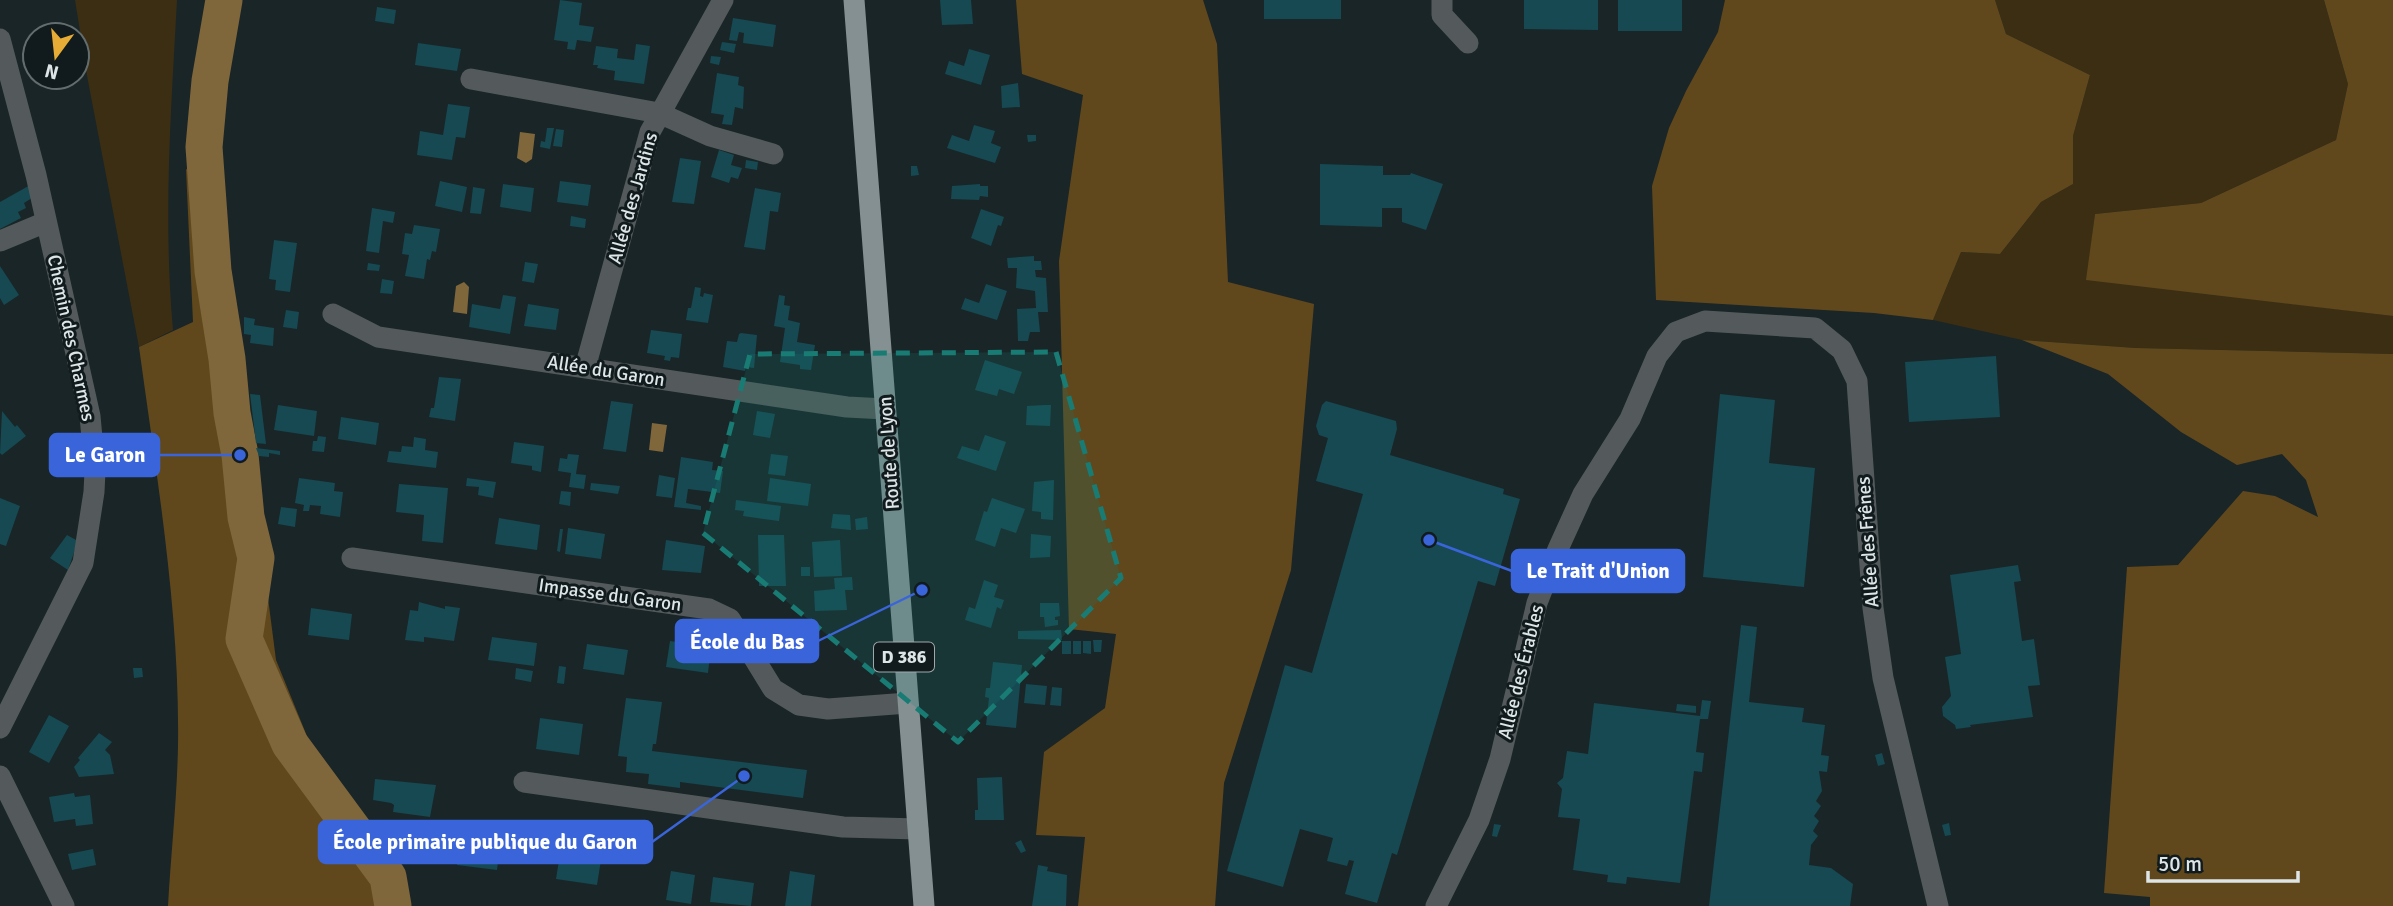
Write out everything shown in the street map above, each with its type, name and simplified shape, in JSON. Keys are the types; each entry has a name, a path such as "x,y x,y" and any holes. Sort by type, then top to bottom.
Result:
{"main road":[{"name":"Route de Lyon","path":"854,0 924,906"}],"street":[{"name":"Allée des Jardins","path":"585,368 650,132 723,0"},
{"path":"1443,0 1442,15 1468,43"},
{"name":"Chemin des Charmes","path":"0,39 36,175 90,416 94,454 94,492 83,563 0,727"},
{"path":"471,79 659,113 710,136 773,154"},
{"path":"0,242 46,222"},
{"name":"Allée du Garon","path":"333,314 377,337 846,407 885,409"},
{"name":"Allée des Frênes","path":"1676,332 1705,321 1815,328 1842,350 1857,381 1873,608 1884,678 1938,906"},
{"name":"Allée des Érables","path":"1436,906 1479,820 1500,760 1536,603 1558,548 1583,494 1630,419 1657,356 1676,332"},
{"name":"Impasse du Garon","path":"352,558 709,610 730,619 773,690 799,705 828,709 908,703"},
{"path":"0,776 64,906"},
{"path":"524,782 843,827 918,829"}],"highlighted area":[{"path":"1056,352 1121,578 958,742 703,533 750,354"}],"shaded area":[{"path":"75,0 177,0 168,206 173,330 139,347 90,91 91,21 78,21"},
{"path":"1016,0 1203,0 1217,44 1228,282 1314,304 1291,570 1224,783 1215,906 1078,906 1085,837 1036,835 1044,752 1105,708 1116,634 1069,629 1059,261 1083,95 1022,74"},
{"path":"1725,0 1995,0 2006,34 2090,75 2073,136 2073,184 2041,202 2000,254 1961,252 1933,320 1874,313 1656,300 1652,186 1669,128 1718,32"},
{"path":"1995,0 2324,0 2348,84 2336,140 2201,203 2095,214 2087,279 2393,316 2393,354 2136,348 2022,340 1933,320 1961,252 2000,254 2041,202 2073,184 2073,136 2090,75 2006,34"},
{"path":"2324,0 2393,0 2393,316 2086,280 2095,214 2201,203 2336,140 2348,84"},
{"path":"520,132 535,134 532,159 526,163 517,158"},
{"path":"186,169 222,187 276,660 322,773 394,871 407,906 168,906 178,746 178,696 166,546 139,347 193,322"},
{"path":"464,282 469,287 467,314 453,312 456,286"},
{"path":"2022,340 2136,348 2393,354 2393,906 2150,906 2150,897 2104,893 2127,567 2178,565 2243,491 2275,496 2318,517 2306,480 2282,454 2237,465 2181,432 2108,374"},
{"path":"652,423 667,425 663,452 649,450"},
{"path":"390,820 409,835 401,845 382,829"}],"building":[{"path":"560,0 582,3 579,25 594,27 591,42 577,40 575,50 567,49 568,42 554,40"},
{"path":"940,0 971,0 973,24 942,25"},
{"path":"1264,0 1341,0 1341,19 1264,19"},
{"path":"1524,0 1598,0 1598,30 1524,29"},
{"path":"1618,0 1682,0 1682,31 1618,31"},
{"path":"377,7 396,10 394,24 375,21"},
{"path":"733,18 776,25 773,47 743,43 744,33 739,32 737,41 729,40"},
{"path":"722,42 736,44 734,53 720,50"},
{"path":"418,43 461,49 457,71 415,65"},
{"path":"636,44 650,46 644,84 614,80 615,71 593,65 596,46 618,49 617,58 634,60"},
{"path":"969,49 990,55 981,85 945,74 949,61 964,66"},
{"path":"711,56 721,57 719,65 710,63"},
{"path":"717,73 739,77 738,85 744,87 743,109 735,107 732,125 722,124 724,115 711,113"},
{"path":"1018,83 1020,107 1002,108 1001,86"},
{"path":"448,104 470,107 465,138 456,137 452,160 417,155 420,131 443,135"},
{"path":"974,125 995,131 991,143 1001,147 995,163 947,148 952,135 969,141"},
{"path":"547,128 554,128 550,149 540,147 541,141 545,142"},
{"path":"556,129 564,130 562,147 553,146"},
{"path":"1027,135 1036,135 1036,141 1028,142"},
{"path":"719,150 734,155 731,165 742,168 738,179 731,177 729,183 711,177"},
{"path":"680,158 701,161 694,204 672,202"},
{"path":"746,160 758,162 757,170 745,168"},
{"path":"1320,164 1383,166 1383,175 1411,173 1443,184 1426,230 1402,222 1402,208 1382,208 1382,227 1320,225"},
{"path":"911,166 917,166 919,175 911,176"},
{"path":"440,181 467,187 462,212 435,206"},
{"path":"560,181 591,185 588,206 557,202"},
{"path":"32,184 35,196 24,203 26,208 18,212 21,218 0,229 0,202"},
{"path":"503,184 534,188 531,212 500,207"},
{"path":"952,186 988,186 988,197 980,196 979,200 951,199"},
{"path":"473,187 485,189 481,214 470,213"},
{"path":"755,188 781,193 778,212 770,211 765,250 744,247"},
{"path":"372,208 395,212 393,223 383,221 379,253 366,251"},
{"path":"981,209 1004,217 1001,226 998,225 991,246 971,238"},
{"path":"571,216 586,219 585,228 570,226"},
{"path":"414,225 440,229 436,252 432,251 430,260 427,259 424,279 405,276 409,255 402,254 405,233 412,234"},
{"path":"274,240 297,243 290,292 275,290 276,280 269,279"},
{"path":"1034,256 1034,261 1041,261 1042,270 1035,270 1036,277 1046,278 1048,312 1038,312 1040,332 1030,332 1028,341 1018,341 1017,309 1036,308 1035,291 1016,288 1017,268 1008,268 1007,258"},
{"path":"525,262 538,264 534,283 522,281"},
{"path":"368,263 380,265 379,271 367,270"},
{"path":"0,266 19,295 4,305 0,298"},
{"path":"382,279 394,281 392,294 380,293"},
{"path":"986,284 1007,291 997,320 961,309 965,298 979,303"},
{"path":"695,287 701,288 700,296 703,297 704,293 713,295 708,323 686,320"},
{"path":"503,295 516,297 510,334 469,327 472,304 500,309"},
{"path":"779,295 785,296 784,305 790,306 788,320 800,323 797,342 815,345 811,370 780,362 785,328 774,326"},
{"path":"528,304 559,309 556,330 524,326"},
{"path":"286,310 299,312 297,329 283,327"},
{"path":"244,317 255,319 254,325 274,328 273,346 250,343 251,335 244,334"},
{"path":"651,330 682,334 679,358 671,357 670,361 664,360 665,356 647,353"},
{"path":"741,333 757,335 754,368 746,367 745,371 723,367 727,341 737,342"},
{"path":"1996,356 2000,417 1909,422 1905,362"},
{"path":"985,360 1022,372 1014,394 999,389 997,396 975,390"},
{"path":"439,377 461,379 455,421 429,417 431,408 434,408"},
{"path":"250,394 260,395 266,444 256,443"},
{"path":"1720,394 1775,400 1769,463 1815,468 1804,587 1703,577"},
{"path":"611,401 633,404 626,452 603,449"},
{"path":"1326,401 1396,421 1397,429 1390,455 1504,489 1503,494 1520,499 1495,586 1478,581 1397,855 1392,853 1377,903 1345,894 1354,861 1349,860 1347,866 1327,861 1333,838 1300,829 1283,887 1227,871 1285,665 1312,673 1363,494 1316,481 1328,438 1319,435 1316,426 1322,405"},
{"path":"278,405 317,411 314,436 274,430"},
{"path":"1051,405 1050,426 1026,425 1027,406"},
{"path":"2,411 26,436 2,455 0,453"},
{"path":"757,411 775,414 770,438 753,435"},
{"path":"341,417 379,423 376,445 338,439"},
{"path":"985,435 1006,442 996,471 957,458 962,446 979,451"},
{"path":"318,436 326,437 324,452 312,451 313,441 317,441"},
{"path":"414,437 426,439 425,450 438,452 436,468 387,462 389,451 401,452 402,446 413,447"},
{"path":"514,442 544,446 541,472 532,470 532,466 511,463"},
{"path":"256,448 280,451 280,455 269,453 269,457 259,456"},
{"path":"568,454 579,455 576,474 586,475 584,489 569,487 571,473 558,471 560,458 567,459"},
{"path":"771,454 788,456 785,476 768,474"},
{"path":"681,457 713,462 712,470 723,471 720,493 688,489 686,503 701,506 701,510 674,507"},
{"path":"659,475 675,478 672,498 656,496"},
{"path":"299,478 335,483 334,491 343,492 340,517 320,514 321,506 310,505 309,511 303,511 304,505 295,503"},
{"path":"467,478 496,482 493,498 478,495 479,487 466,486"},
{"path":"770,478 811,484 808,506 767,501"},
{"path":"1054,480 1053,520 1041,519 1041,512 1032,511 1034,482"},
{"path":"591,483 620,486 618,494 590,490"},
{"path":"399,484 448,488 443,543 422,541 424,515 396,512"},
{"path":"561,491 571,492 570,506 559,504"},
{"path":"0,498 20,506 6,546 0,544"},
{"path":"992,498 1025,509 1016,533 1001,528 995,547 975,540 984,511 987,512"},
{"path":"736,500 781,506 779,521 743,516 744,511 735,510"},
{"path":"281,507 297,509 295,527 278,524"},
{"path":"833,514 850,515 851,530 831,528"},
{"path":"867,517 868,529 856,530 855,519"},
{"path":"499,518 540,525 537,550 495,544"},
{"path":"568,528 605,534 601,559 565,554"},
{"path":"560,529 563,529 560,552 557,551"},
{"path":"1031,534 1051,536 1050,557 1030,558"},
{"path":"67,535 78,541 68,570 50,558"},
{"path":"758,535 784,535 786,586 759,586"},
{"path":"666,540 705,546 701,573 662,570"},
{"path":"840,540 842,576 814,577 812,542"},
{"path":"2018,565 2021,581 2014,582 2022,641 2034,639 2040,685 2028,686 2033,717 1956,729 1955,725 1943,716 1942,707 1951,696 1945,657 1961,654 1950,575"},
{"path":"801,567 810,567 810,576 801,576"},
{"path":"852,577 853,590 845,590 847,610 815,611 814,591 835,589 834,578"},
{"path":"984,580 998,585 994,597 1004,600 1001,609 997,607 991,628 965,620 969,607 975,609"},
{"path":"419,602 445,609 445,606 460,608 454,641 424,637 424,642 405,640 410,610 418,611"},
{"path":"1040,603 1059,603 1060,616 1055,617 1058,625 1045,627 1044,617 1040,617"},
{"path":"311,608 352,614 349,640 308,635"},
{"path":"1741,625 1757,627 1749,702 1804,708 1802,722 1825,725 1821,755 1829,756 1827,772 1819,771 1822,791 1816,801 1821,806 1814,816 1819,821 1813,831 1818,836 1811,845 1809,865 1831,868 1853,884 1850,906 1709,906"},
{"path":"1061,630 1062,640 1018,639 1018,631"},
{"path":"492,637 537,643 534,666 488,660"},
{"path":"1093,640 1102,640 1101,652 1094,652"},
{"path":"670,641 711,647 708,673 666,667"},
{"path":"1062,641 1071,641 1071,654 1062,654"},
{"path":"1073,641 1081,641 1081,654 1073,654"},
{"path":"1083,641 1091,641 1091,654 1083,653"},
{"path":"587,644 628,650 624,675 583,669"},
{"path":"993,662 1022,665 1016,728 986,725 989,698 985,697 986,688 990,688"},
{"path":"559,666 566,667 564,684 557,683"},
{"path":"133,668 142,668 143,677 134,678"},
{"path":"516,668 533,671 531,682 515,679"},
{"path":"1026,684 1047,686 1045,705 1024,703"},
{"path":"1052,687 1062,688 1061,706 1050,705"},
{"path":"626,698 662,702 656,744 653,744 652,751 807,770 803,798 680,782 680,788 648,784 649,774 626,772 627,757 618,756"},
{"path":"1702,700 1711,701 1708,719 1700,719 1696,752 1704,753 1702,772 1694,771 1680,883 1627,877 1626,884 1607,882 1608,875 1573,870 1580,819 1558,817 1562,789 1557,783 1563,778 1567,751 1588,754 1594,703 1700,716"},
{"path":"1677,704 1696,706 1696,713 1676,711"},
{"path":"49,715 69,726 49,763 29,752"},
{"path":"540,718 583,724 579,755 536,749"},
{"path":"99,733 112,742 105,750 110,755 114,774 79,777 74,767 80,760 78,758"},
{"path":"1882,753 1885,764 1878,766 1875,755"},
{"path":"1002,777 1004,820 975,820 975,810 978,810 977,778"},
{"path":"375,779 436,785 430,817 393,812 394,805 391,803 373,800"},
{"path":"74,793 75,797 90,795 93,824 76,826 75,819 54,822 49,797"},
{"path":"1949,823 1951,835 1945,836 1942,825"},
{"path":"1494,824 1501,825 1497,837 1492,836"},
{"path":"460,840 500,846 497,870 457,865"},
{"path":"1021,840 1026,851 1021,853 1015,843"},
{"path":"93,849 96,865 72,870 68,854"},
{"path":"560,854 601,860 597,885 556,879"},
{"path":"1038,865 1048,867 1047,871 1067,875 1066,906 1032,906"},
{"path":"671,871 695,875 691,904 666,900"},
{"path":"790,871 815,875 811,906 785,906"},
{"path":"713,877 754,883 751,906 710,902"}],"waterway":[{"path":"224,0 210,81 204,147 213,271 240,455 246,517 256,558 244,639 290,744 388,877 393,906"}],"place":[{"name":"Le Garon","path":"240,455"},
{"name":"Le Trait d'Union","path":"1429,540"},
{"name":"École du Bas","path":"922,590"},
{"name":"École primaire publique du Garon","path":"744,776"}]}
